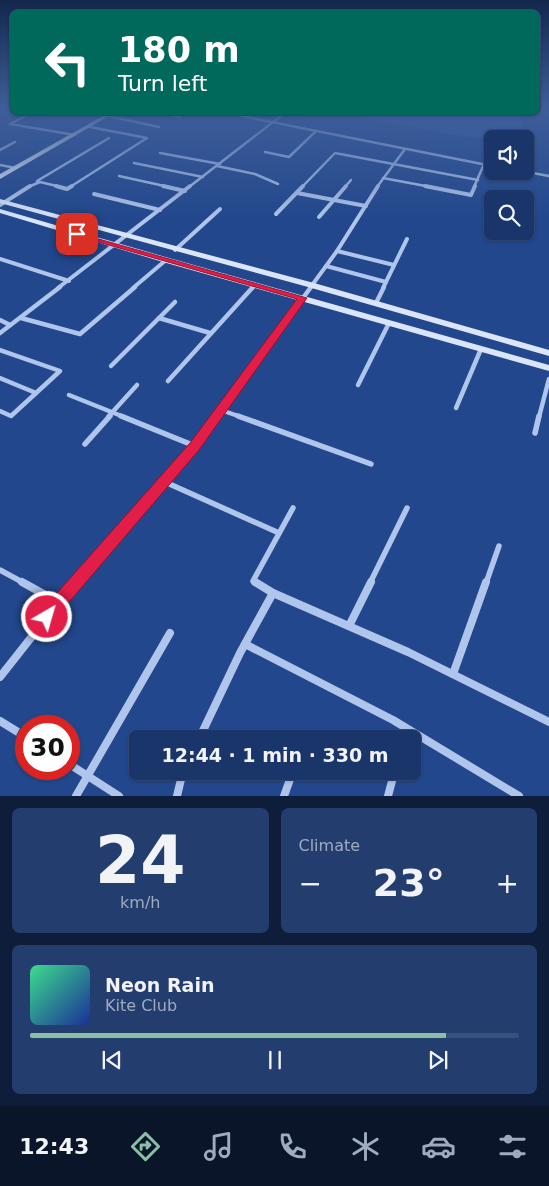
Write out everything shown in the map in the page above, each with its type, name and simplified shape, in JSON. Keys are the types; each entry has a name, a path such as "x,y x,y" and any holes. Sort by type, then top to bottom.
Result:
{"street":[{"path":"0,177 57,145"},
{"path":"1,203 97,145"},
{"path":"33,184 40,182 68,189 136,145"},
{"path":"0,333 244,145"},
{"path":"265,152 289,157 302,145"},
{"path":"383,178 471,195 484,164 385,145"},
{"path":"0,677 58,602 165,482 194,446 337,252 383,178 405,149"},
{"path":"160,152 255,174 278,184"},
{"path":"276,214 335,153 478,180"},
{"path":"134,163 203,177"},
{"path":"0,165 16,168"},
{"path":"534,173 549,176"},
{"path":"119,176 185,191"},
{"path":"319,217 351,180"},
{"path":"297,193 366,206"},
{"path":"94,194 160,210"},
{"path":"1,203 312,285 549,353"},
{"path":"175,250 220,209"},
{"path":"0,211 549,368"},
{"path":"376,303 407,239"},
{"path":"337,252 394,265"},
{"path":"0,259 69,281"},
{"path":"21,318 80,334 166,260"},
{"path":"326,266 386,282"},
{"path":"168,381 255,285"},
{"path":"111,366 175,302"},
{"path":"159,318 210,333"},
{"path":"0,320 10,325"},
{"path":"358,384 389,323"},
{"path":"456,408 481,349"},
{"path":"0,350 60,371 11,416 0,411"},
{"path":"0,378 36,392"},
{"path":"535,433 549,379"},
{"path":"85,444 137,386"},
{"path":"69,395 194,446"},
{"path":"221,410 370,464"},
{"path":"165,482 279,533"},
{"path":"293,508 253,581 273,593 454,674 549,722"},
{"path":"349,626 407,508"},
{"path":"454,674 499,546"},
{"path":"0,570 58,602"},
{"path":"203,730 245,644 273,593"},
{"path":"76,796 170,633"},
{"path":"245,644 393,720 519,796"},
{"path":"0,721 15,730"},
{"path":"80,771 119,796"},
{"path":"177,796 181,780"},
{"path":"284,796 290,780"},
{"path":"388,796 392,781"}],"route":[{"path":"47,617 194,446 303,298 77,234"}]}
